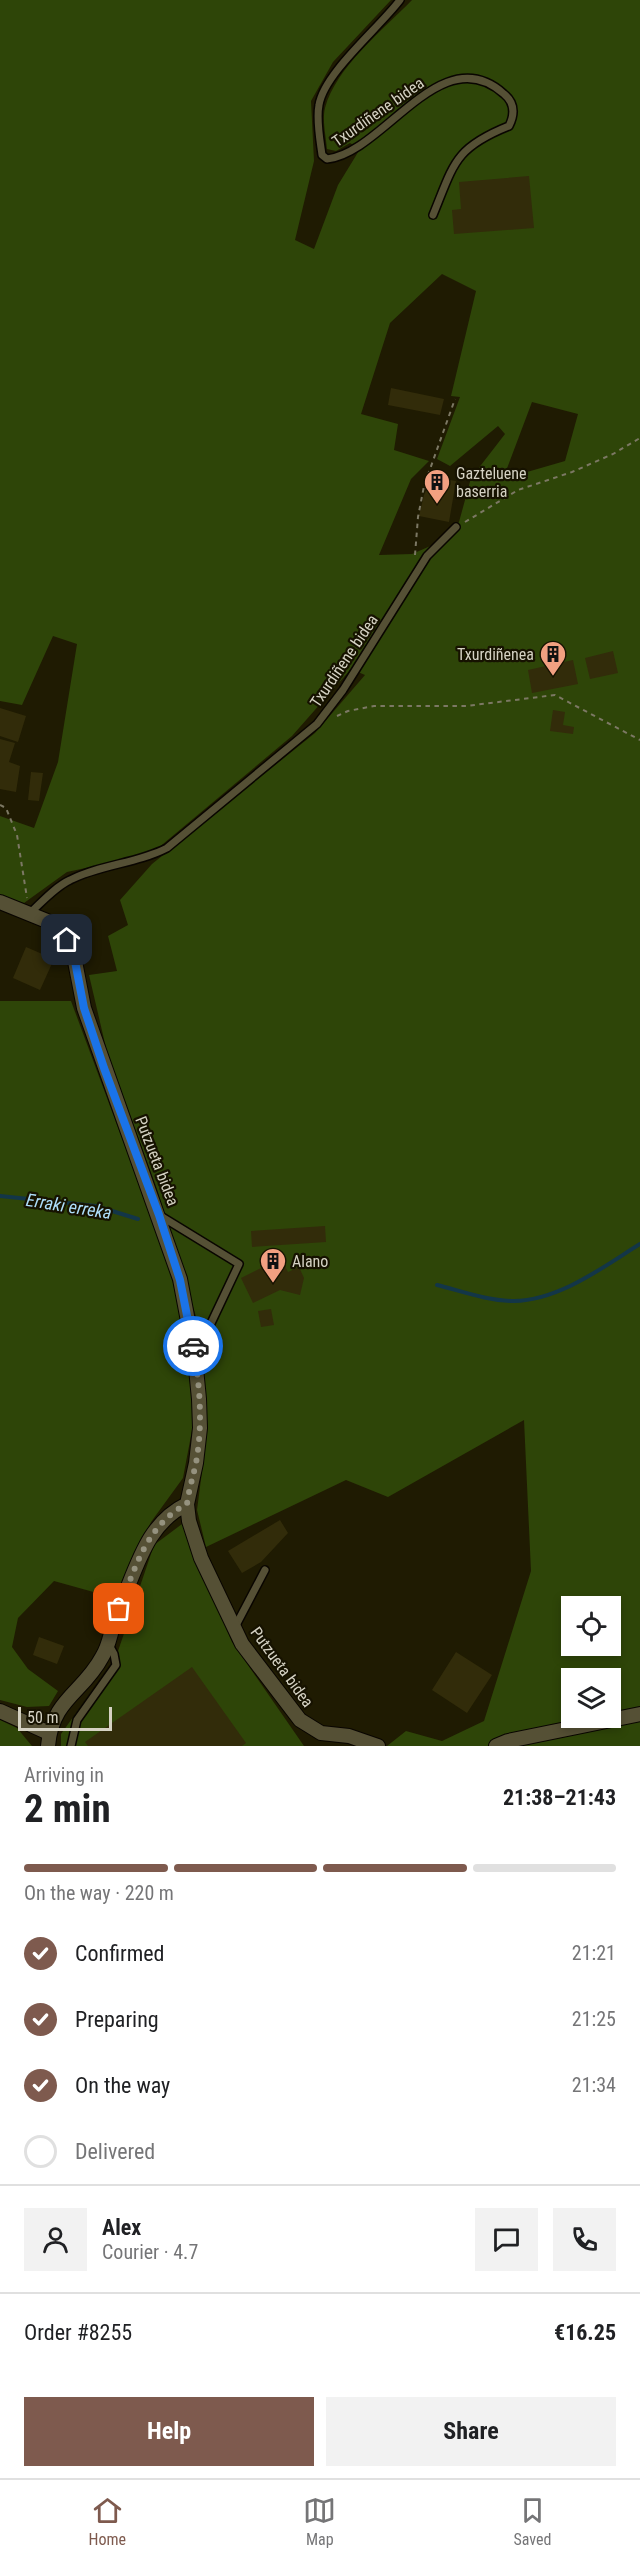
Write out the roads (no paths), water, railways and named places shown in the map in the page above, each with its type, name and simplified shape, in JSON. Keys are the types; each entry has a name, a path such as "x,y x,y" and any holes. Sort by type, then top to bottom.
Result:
{"street":[{"name":"Putzueta bidea","path":"0,902 30,913 58,930 73,951 84,1008 159,1215 180,1280 195,1358 200,1428 196,1463 187,1504 189,1521 201,1558 242,1644 300,1720 321,1733 349,1736 378,1746"},
{"path":"0,1710 49,1740 55,1716 71,1693 100,1662 109,1646 114,1621 145,1544 174,1510 187,1504"},
{"path":"496,1746 508,1741 640,1714"}],"lane":[{"name":"Txurdiñene bidea","path":"400,0 326,85 319,105 322,155 327,159 337,158 430,90 445,83 465,79 496,86 510,99 514,114 509,126 471,145 455,162 433,215"},
{"name":"Txurdiñene bidea","path":"30,913 66,881 80,875 150,857 167,848 317,724 343,690 427,556 456,527"},
{"path":"159,1215 239,1264 195,1358"},
{"path":"234,1629 265,1570"},
{"path":"71,1746 77,1720 116,1665 109,1646"}],"waterway":[{"name":"Erraki erreka","path":"0,1196 96,1206 138,1219"},
{"path":"437,1285 494,1299 514,1301 531,1299 548,1295 580,1281 640,1244"}],"place":[{"name":"Gazteluene baserria","path":"437,505"},
{"name":"Txurdiñenea","path":"553,677"},
{"name":"Alano","path":"273,1284"}]}
